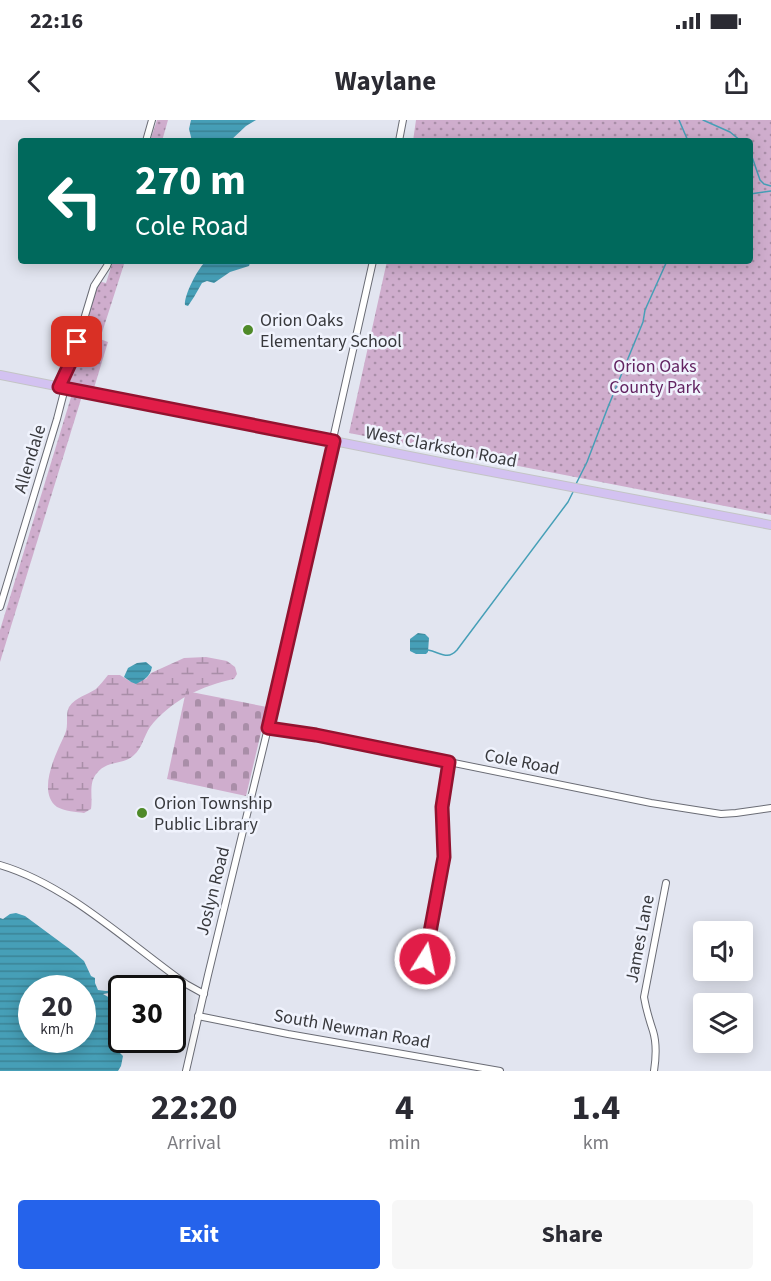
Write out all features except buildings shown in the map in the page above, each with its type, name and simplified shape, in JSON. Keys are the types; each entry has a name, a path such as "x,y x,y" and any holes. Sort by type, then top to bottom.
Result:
{"main road":[{"name":"West Clarkston Road","path":"0,375 771,525"}],"street":[{"path":"147,138 152,120"},
{"path":"400,138 403,120"},
{"name":"Allendale","path":"0,607 4,582 94,286 108,264"},
{"name":"Joslyn Road","path":"186,1071 268,728 373,264"},
{"name":"Cole Road","path":"268,728 316,735 651,803 706,812 736,813 771,808"},
{"path":"422,975 444,857 442,807 449,762"},
{"path":"0,865 32,877 74,901 186,984 204,994"},
{"name":"James Lane","path":"654,1071 656,1045 644,996 666,883"},
{"name":"South Newman Road","path":"198,1016 500,1071"}],"green space":[{"path":"157,120 168,120 163,138 151,138"},
{"name":"Orion Oaks County Park","path":"416,120 771,120 771,515 349,433 386,264 753,264 753,138 413,138"},
{"path":"112,264 124,264 100,339 108,342 94,388 66,383 97,281 106,283"},
{"path":"72,394 82,396 0,662 0,630"},
{"path":"206,657 227,661 235,667 237,674 234,679 211,685 177,702 150,727 134,755 101,769 93,781 91,809 84,813 57,807 51,800 48,782 53,761 66,731 69,707 78,698 96,689 108,675 120,675 131,682 146,679 151,673 184,658"},
{"path":"186,691 267,707 246,796 167,779"}],"water":[{"path":"191,120 256,120 233,138 191,138 189,129"},
{"path":"203,264 250,264 230,272 214,283 207,281 202,283 188,306 185,305 192,282"},
{"path":"418,633 425,634 429,638 426,654 416,654 410,651 410,639"},
{"path":"146,662 152,667 144,680 136,684 124,677 128,668 137,663"},
{"path":"16,913 25,916 84,961 91,975 18,975 18,1053 96,1053 96,985 98,990 108,991 108,993 103,994 108,997 108,1053 120,1053 123,1056 118,1071 0,1071 0,918 3,919"}],"waterway":[{"path":"679,120 687,138"},
{"path":"703,120 730,132 737,138"},
{"path":"753,160 760,180 771,186"},
{"path":"753,194 771,191"},
{"path":"576,484 587,462 643,322 645,310 666,264"},
{"path":"428,650 443,655 450,655 457,650 568,502 573,492"}],"place":[{"name":"Orion Oaks Elementary School","path":"248,330"},
{"name":"Orion Township Public Library","path":"142,813"}],"route":[{"path":"77,342 59,387 334,441 268,728 316,735 449,762 441,815 445,846 442,874 425,959"}]}
